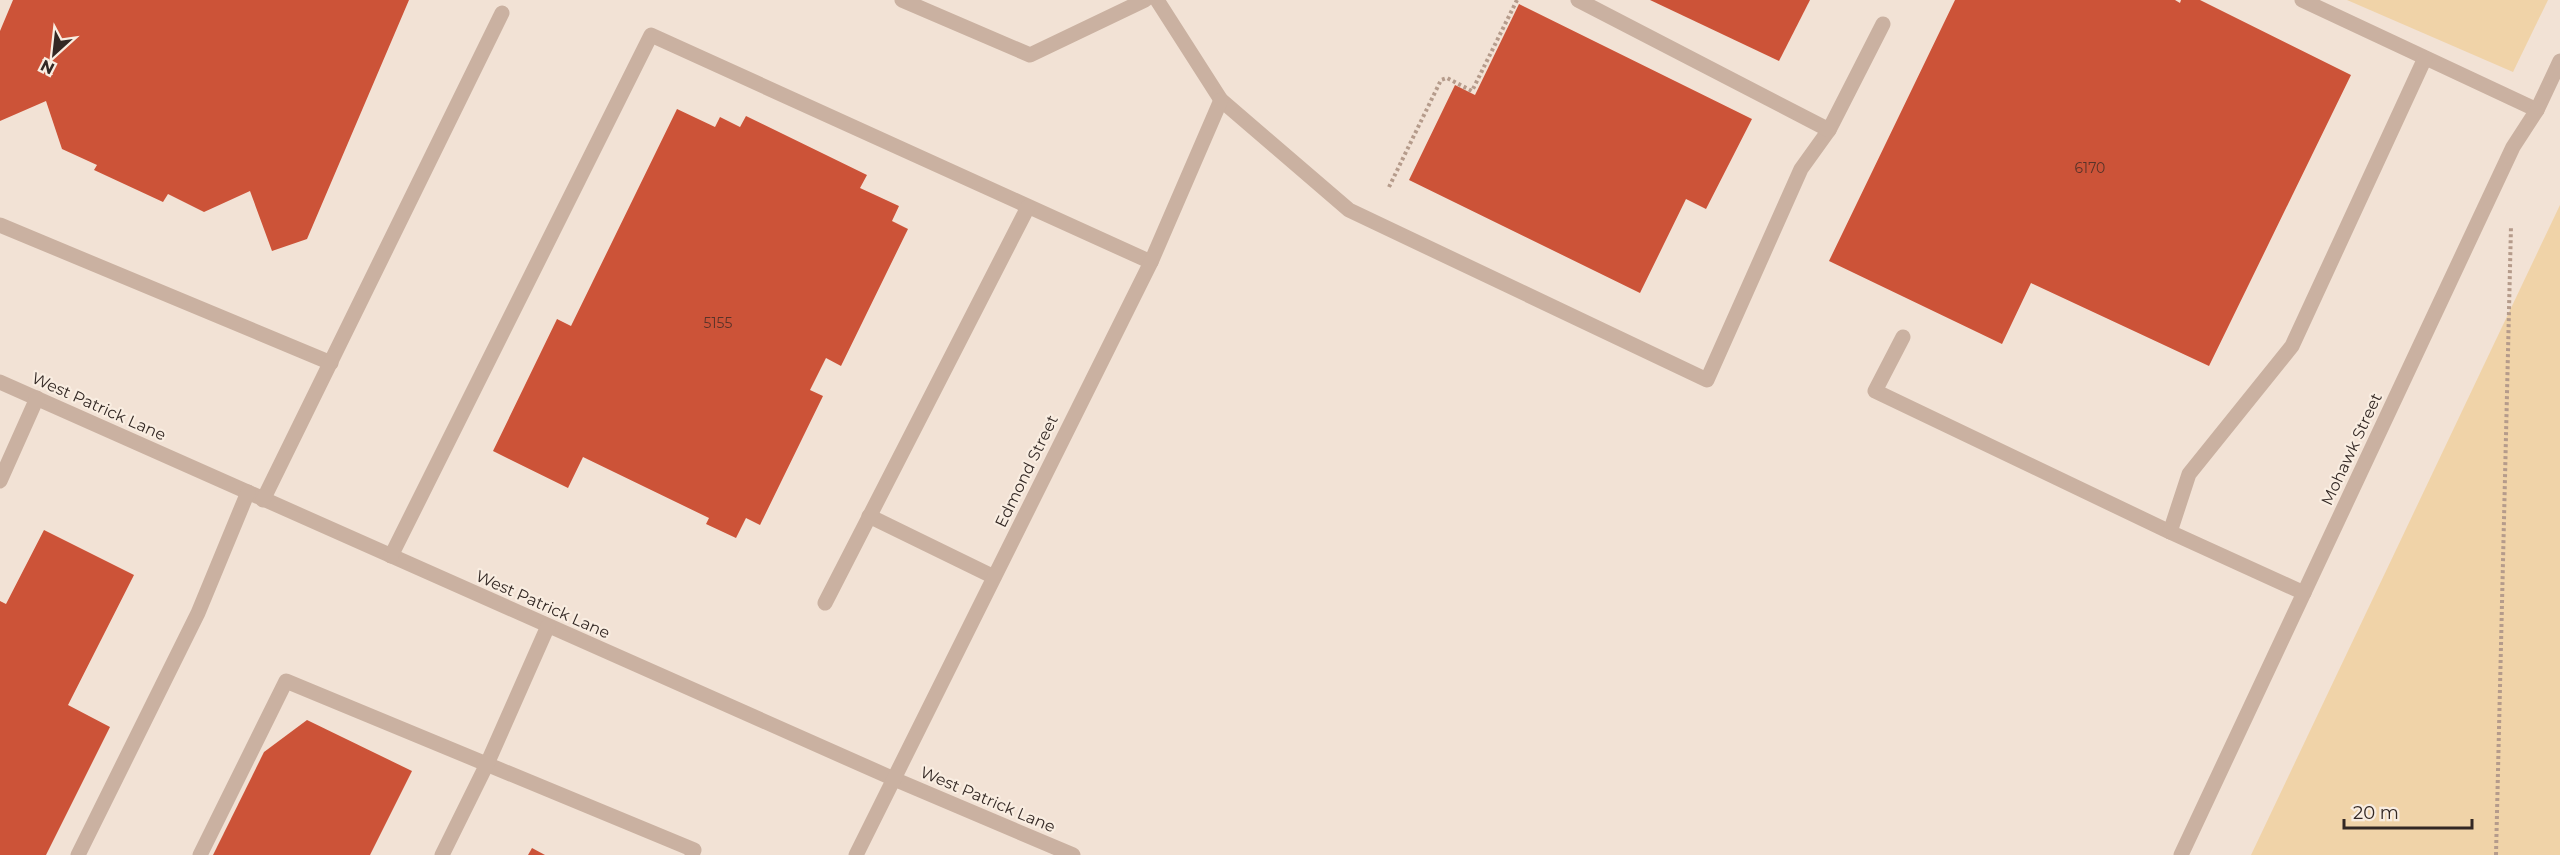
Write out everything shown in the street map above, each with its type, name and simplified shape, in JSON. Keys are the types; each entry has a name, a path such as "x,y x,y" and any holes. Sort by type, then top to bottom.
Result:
{"street":[{"path":"902,0 1030,56 1144,0"},
{"path":"1157,0 1221,100 1349,210 1707,380 1801,169 1829,130 1883,24"},
{"path":"1578,0 1829,130"},
{"path":"2302,0 2537,110"},
{"path":"263,500 502,13"},
{"path":"391,556 651,35 1150,262"},
{"path":"2170,532 2189,474 2292,346 2425,58"},
{"name":"Mohawk Street","path":"2181,855 2513,147 2537,110 2560,61"},
{"name":"Edmond Street","path":"856,855 1150,262 1221,100"},
{"path":"825,603 1028,207"},
{"path":"0,225 331,363"},
{"path":"1903,337 1875,391 2170,532 2304,593"},
{"name":"West Patrick Lane","path":"0,382 894,779 1073,855"},
{"path":"0,481 37,398"},
{"path":"78,855 198,612 248,492"},
{"path":"869,516 994,577"},
{"path":"442,855 487,764 548,626"},
{"path":"200,855 286,681 694,850 692,855"}],"path":[{"path":"1389,187 1441,80 1447,78 1472,91 1517,0"},
{"path":"2496,855 2511,217"}],"sand":[{"path":"2347,0 2548,0 2513,72"},
{"path":"2560,205 2560,855 2251,855"}],"building":[{"path":"13,0 409,0 307,239 272,251 250,191 204,212 168,194 163,202 94,170 97,165 62,149 46,101 0,121 0,31"},
{"path":"1650,0 1810,0 1779,61"},
{"path":"1955,0 2175,0 2180,3 2181,0 2200,0 2351,75 2209,366 2031,283 2002,344 1829,261"},
{"path":"1519,4 1752,119 1706,209 1686,199 1640,293 1409,180 1455,85 1475,95"},
{"path":"677,109 715,127 720,117 740,127 746,116 867,175 860,188 899,206 892,221 908,229 841,366 826,358 810,390 823,396 760,525 746,518 736,538 706,524 709,518 583,457 568,488 493,451 557,319 571,326"},
{"path":"44,530 134,575 68,705 110,727 46,855 0,855 0,601 6,604"},
{"path":"307,720 412,771 370,855 213,855 264,752"},
{"path":"532,848 545,855 528,855"}]}
